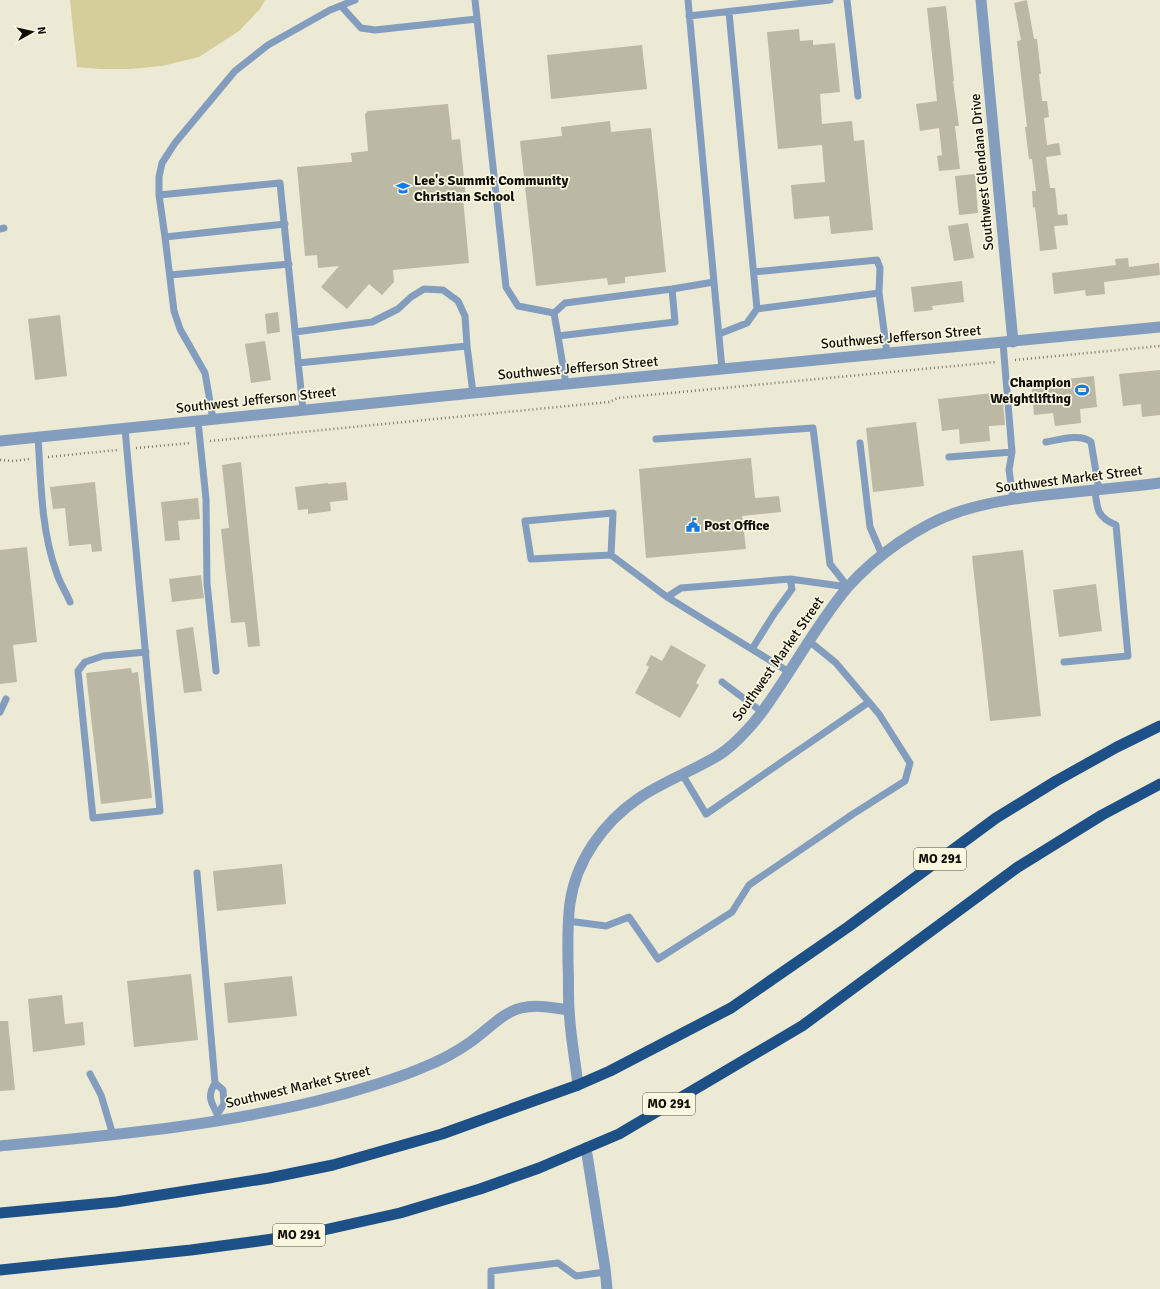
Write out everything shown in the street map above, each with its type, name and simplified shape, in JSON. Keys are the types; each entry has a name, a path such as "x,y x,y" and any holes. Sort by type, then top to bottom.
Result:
{"highway":[{"name":"MO 291","path":"0,1213 116,1202 269,1178 334,1165 442,1134 578,1085 610,1071 731,1008 848,927 996,818 1063,777 1117,747 1160,726"},
{"name":"MO 291","path":"0,1270 191,1250 306,1234 400,1213 480,1189 539,1168 619,1134 802,1026 1018,867 1102,815 1160,784"}],"street":[{"name":"Southwest Glendana Drive","path":"980,0 1008,342"},
{"name":"Southwest Jefferson Street","path":"0,441 472,393 1160,327"},
{"name":"Southwest Market Street","path":"0,1146 113,1135 218,1117 278,1110 320,1100 393,1079 424,1067 469,1043 506,1014 520,1008 533,1006 569,1010 568,921 570,902 575,880 583,860 594,843 624,808 642,796 720,754 736,742 762,712 826,616 848,587 882,555 908,537 941,519 972,508 1013,498 1160,483"},
{"path":"569,1010 578,1085"},
{"path":"586,1148 607,1289"}],"lane":[{"path":"213,419 205,373 180,329 174,311 159,195 159,177 162,163 175,143 235,71 268,45 330,10 355,0"},
{"path":"475,0 506,287 518,306 554,313"},
{"path":"688,0 722,369"},
{"path":"689,16 830,0"},
{"path":"846,0 858,96"},
{"path":"341,6 361,28 375,30 478,19"},
{"path":"719,334 747,323 757,310 729,12"},
{"path":"159,195 280,183 303,410"},
{"path":"165,237 285,224"},
{"path":"754,272 877,260 880,268 879,294 887,353"},
{"path":"170,275 289,264"},
{"path":"554,313 565,302 672,289 714,282"},
{"path":"296,332 372,322 398,309 411,296 424,289 443,290 458,301 465,316 472,393"},
{"path":"558,336 675,322 672,289"},
{"path":"757,310 879,294"},
{"path":"554,313 566,384"},
{"path":"1008,342 1005,361 1012,452 1009,470 1013,498"},
{"path":"298,363 467,346"},
{"path":"198,421 206,499 207,583 216,671"},
{"path":"125,428 146,652 160,811 93,818 78,671 85,662 103,656 146,652"},
{"path":"656,439 813,428 830,564 848,587"},
{"path":"38,437 42,500 48,542 56,572 70,602"},
{"path":"1046,442 1075,438 1086,439 1091,442 1097,490 1097,510 1106,521 1116,525 1128,656 1064,662"},
{"path":"860,443 870,527 882,555"},
{"path":"948,457 1012,452"},
{"path":"611,554 613,513 525,520 531,559 611,554 667,597 789,672"},
{"path":"667,597 681,588 790,579 848,587"},
{"path":"752,649 792,589 790,579"},
{"path":"568,921 606,926 629,917 658,959 732,912 749,885 853,814 905,781 910,763 879,714 836,663 809,642"},
{"path":"722,682 762,712"},
{"path":"0,712 6,699"},
{"path":"682,774 706,814 869,702"},
{"path":"197,873 215,1083 222,1090 224,1104 218,1117"},
{"path":"90,1074 101,1095 113,1135"},
{"path":"215,1083 210,1090 211,1104 218,1117"},
{"path":"491,1289 491,1271 558,1263 576,1276 605,1272"}],"path":[{"path":"0,460 39,458 609,402 618,398 1160,346"}],"shaded area":[{"path":"70,0 265,0 260,9 239,31 199,57 162,66 130,69 100,69 77,67"}],"building":[{"path":"1027,0 1034,39 1037,39 1042,101 1047,101 1049,117 1044,118 1047,145 1059,143 1061,155 1046,157 1050,188 1055,188 1058,215 1067,214 1068,225 1054,226 1057,249 1040,251 1035,207 1033,208 1032,191 1036,191 1032,159 1029,159 1025,127 1027,127 1017,41 1021,40 1014,3"},
{"path":"946,6 959,126 955,126 960,169 939,171 937,156 942,155 939,128 920,131 916,104 937,101 927,8"},
{"path":"799,29 800,41 813,40 813,45 835,43 840,92 820,94 822,124 852,121 854,141 864,140 873,230 831,234 829,216 794,219 791,185 825,182 822,145 778,149 767,32"},
{"path":"642,45 647,89 551,99 547,55"},
{"path":"448,104 452,140 460,139 466,197 463,198 469,263 393,270 394,282 382,295 369,284 347,309 321,287 339,266 318,268 317,255 305,256 297,167 352,162 351,153 368,151 365,114 368,111"},
{"path":"610,121 611,132 651,128 666,272 625,277 625,283 608,285 607,278 536,286 520,141 562,136 561,127"},
{"path":"975,174 978,213 959,215 955,176"},
{"path":"968,223 974,258 954,261 948,226"},
{"path":"1128,258 1129,267 1159,263 1160,275 1104,282 1105,294 1086,296 1085,290 1054,294 1052,273 1116,265 1115,259"},
{"path":"962,281 964,302 932,306 933,310 914,312 911,287"},
{"path":"278,312 280,332 267,334 265,314"},
{"path":"60,315 67,376 35,380 28,319"},
{"path":"265,341 271,380 251,383 245,344"},
{"path":"1160,370 1160,415 1142,417 1141,404 1123,406 1119,374"},
{"path":"1094,376 1097,407 1080,409 1081,423 1055,426 1053,413 1034,415 1031,383"},
{"path":"1002,392 1005,425 989,426 990,441 960,444 959,429 942,431 938,399"},
{"path":"916,422 924,486 873,492 866,428"},
{"name":"Post Office","path":"751,458 755,498 779,496 781,512 742,516 746,549 646,558 639,469"},
{"path":"241,462 260,646 248,647 245,622 231,623 221,529 229,528 222,465"},
{"path":"95,482 102,551 92,552 91,544 69,546 65,508 53,509 50,487"},
{"path":"346,482 348,500 330,502 331,511 308,514 308,509 298,510 295,487"},
{"path":"198,498 200,519 178,521 180,540 165,541 161,502"},
{"path":"27,547 37,642 13,645 17,682 0,684 0,550"},
{"path":"1023,550 1041,716 990,721 972,556"},
{"path":"201,575 204,598 172,602 169,579"},
{"path":"1096,584 1102,631 1059,637 1053,590"},
{"path":"193,627 202,691 184,693 176,630"},
{"path":"671,645 706,665 696,683 699,685 680,718 635,693 649,667 646,665 651,655 662,661"},
{"path":"131,668 132,673 138,672 152,798 101,804 86,673"},
{"path":"282,864 286,904 217,911 213,871"},
{"path":"191,974 198,1040 134,1047 127,981"},
{"path":"292,976 297,1016 228,1023 224,983"},
{"path":"62,995 65,1024 83,1022 85,1045 33,1052 28,999"},
{"path":"0,1021 8,1021 15,1090 0,1091"}],"place":[{"name":"Lee's Summit Community Christian School","path":"403,188"},
{"name":"Champion Weightlifting","path":"1082,390"},
{"name":"Post Office","path":"693,525"}]}
